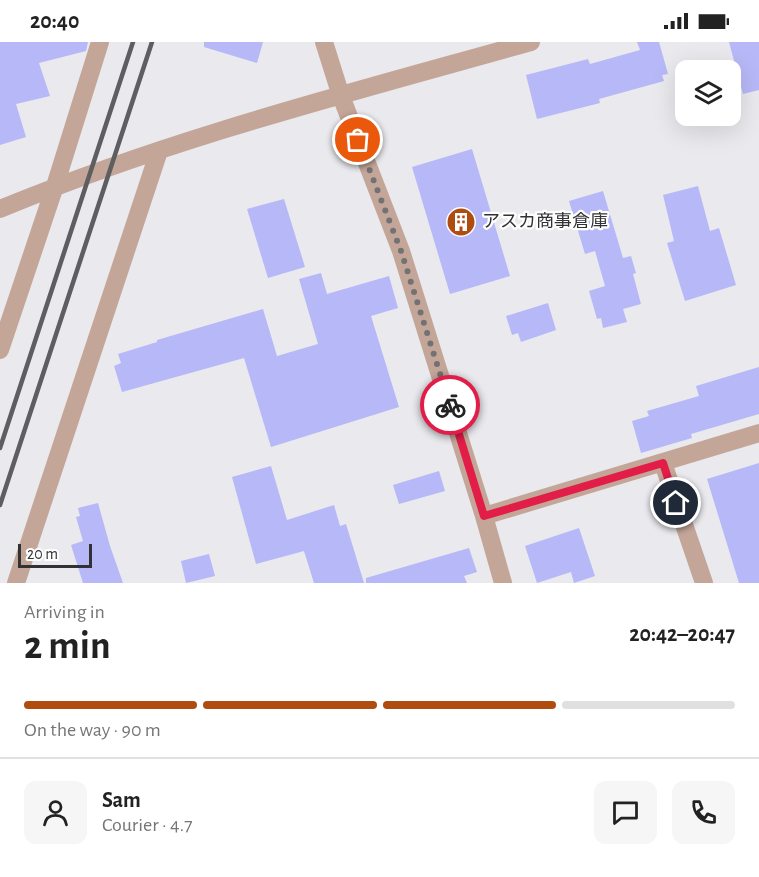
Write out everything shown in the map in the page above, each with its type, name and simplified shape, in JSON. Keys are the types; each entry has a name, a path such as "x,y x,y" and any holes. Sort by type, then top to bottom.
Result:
{"street":[{"path":"0,350 100,42"},
{"path":"324,42 341,96 401,251 503,583"},
{"path":"0,208 55,186 159,151 531,42"},
{"path":"16,583 159,151"},
{"path":"484,516 759,433"},
{"path":"663,463 704,583"}],"building":[{"path":"0,42 88,42 86,51 39,63 50,96 16,104 26,137 0,145"},
{"path":"204,42 263,42 257,63 204,47"},
{"path":"637,42 659,42 668,74 662,75 664,81 599,99 600,103 537,119 526,75 588,59 590,64 640,50"},
{"path":"729,42 759,42 759,90 743,94 741,60 734,60"},
{"name":"アスカ商事倉庫","path":"472,149 510,276 450,294 412,167"},
{"path":"698,186 710,231 719,228 736,285 685,301 667,243 674,241 663,195"},
{"path":"603,191 623,258 631,256 641,304 623,309 627,322 603,328 601,318 597,319 589,291 605,286 595,251 585,254 569,201"},
{"path":"284,199 305,267 268,278 247,209"},
{"path":"321,273 327,294 389,276 398,308 371,316 399,407 271,447 244,358 122,392 114,366 121,363 118,354 157,342 157,340 263,309 277,356 318,344 299,279"},
{"path":"548,303 556,330 521,342 518,333 512,335 506,316"},
{"path":"759,367 759,414 691,434 692,438 641,453 632,421 649,416 647,411 699,396 696,386"},
{"path":"759,463 759,583 739,583 707,479"},
{"path":"271,466 287,520 334,505 340,526 346,524 364,583 314,583 304,551 256,564 232,477"},
{"path":"439,471 445,491 399,504 393,485"},
{"path":"98,503 123,583 83,583 71,545 83,541 76,517 80,516 78,508"},
{"path":"579,528 595,576 574,583 571,572 537,583 525,546"},
{"path":"469,548 477,572 464,576 467,583 366,583 366,578"},
{"path":"209,554 215,576 186,583 181,561"}],"railway":[{"path":"0,448 133,42"},
{"path":"0,505 152,42"}],"way so far":[{"path":"358,140 401,251 450,405"}],"place":[{"name":"アスカ商事倉庫","path":"461,222"}],"route":[{"path":"450,405 484,516 663,463 676,503"}]}
